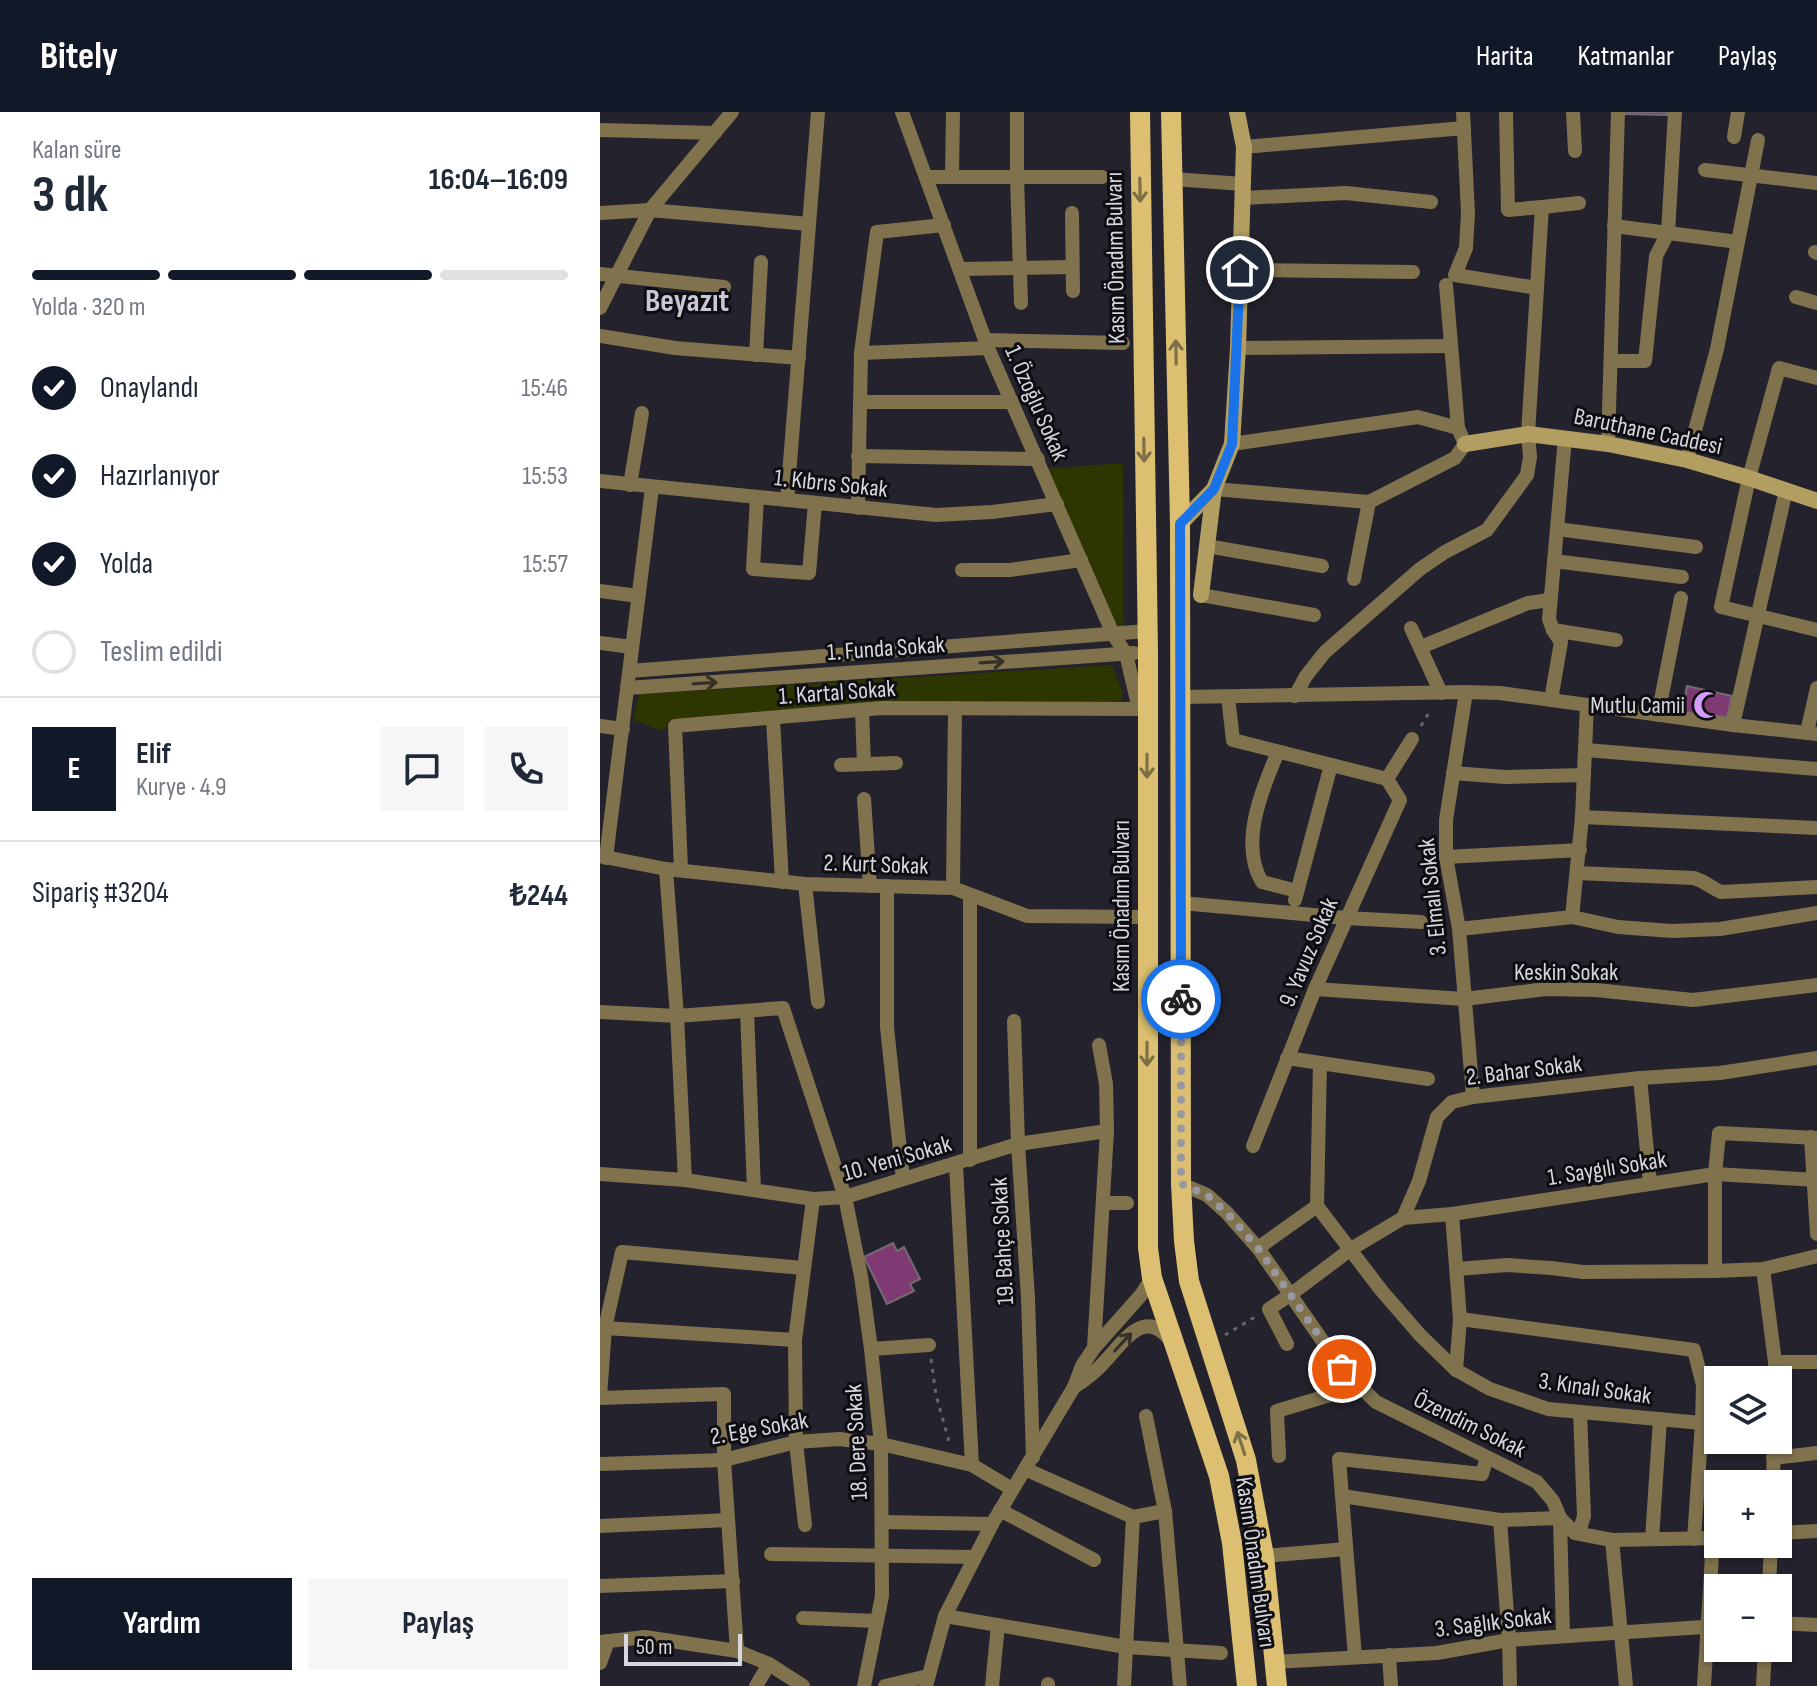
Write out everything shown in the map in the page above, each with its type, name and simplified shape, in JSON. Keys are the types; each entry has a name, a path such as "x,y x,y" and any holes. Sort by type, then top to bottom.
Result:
{"main road":[{"name":"Kasım Önadım Bulvarı","path":"1140,112 1148,652 1143,709 1148,1248 1152,1278 1219,1476 1232,1543 1247,1686"},
{"name":"Kasım Önadım Bulvarı","path":"1171,112 1180,524 1181,1184 1184,1241 1189,1281 1246,1460 1264,1556 1277,1686"}],"street":[{"path":"600,308 650,210 732,112"},
{"path":"787,500 818,112"},
{"name":"1. Özoğlu Sokak","path":"902,112 987,344 1113,634 1126,654 1143,709"},
{"path":"952,177 953,112"},
{"path":"1017,112 1021,303"},
{"path":"1237,112 1244,147 1232,444 1214,489 1201,595 1314,615"},
{"path":"1214,489 1369,502 1455,458 1462,436 1451,346 1450,280 1466,248 1468,213 1463,112"},
{"path":"1506,112 1508,210 1579,203"},
{"path":"1573,112 1575,151"},
{"path":"1608,444 1618,112"},
{"path":"1611,361 1645,361 1656,256 1668,233 1675,112"},
{"path":"1734,137 1738,112"},
{"path":"1244,147 1464,128"},
{"path":"600,130 715,133"},
{"path":"1687,460 1717,349 1758,140"},
{"path":"1705,170 1817,183"},
{"path":"927,177 1102,177"},
{"path":"1173,179 1243,191 1346,193 1431,202"},
{"path":"1295,696 1325,652 1420,569 1487,530 1527,475 1542,207"},
{"path":"600,213 650,210 809,224"},
{"path":"1072,213 1073,291"},
{"path":"858,508 861,353 877,232 944,225"},
{"path":"1614,226 1738,242"},
{"path":"756,355 761,262"},
{"path":"960,269 1072,267"},
{"path":"1240,270 1413,272"},
{"path":"600,274 724,287"},
{"path":"1450,280 1537,288"},
{"path":"1796,297 1817,303"},
{"path":"600,336 675,348 799,358"},
{"path":"861,353 987,344 1123,343"},
{"path":"1238,348 1451,346"},
{"path":"1817,378 1779,368 1749,478 1721,607 1817,630"},
{"path":"860,402 1012,402"},
{"path":"630,485 642,413"},
{"path":"1232,444 1418,417 1462,436"},
{"name":"Baruthane Caddesi","path":"1462,436 1528,434 1608,444 1687,460 1817,501"},
{"path":"1551,700 1561,642 1549,619 1565,438"},
{"path":"858,456 1038,459"},
{"name":"1. Kıbrıs Sokak","path":"600,481 936,515 1057,504"},
{"path":"603,857 623,729 652,488"},
{"path":"1180,524 1214,489"},
{"path":"1733,725 1786,490"},
{"path":"757,498 753,569 809,573 815,503"},
{"path":"1354,579 1369,502"},
{"path":"1557,529 1696,547"},
{"path":"1207,546 1322,566"},
{"path":"962,570 1010,570 1081,560"},
{"path":"1554,561 1682,577"},
{"path":"600,591 638,596"},
{"path":"1658,715 1681,598"},
{"path":"1421,647 1528,603 1550,600"},
{"path":"1411,628 1441,693"},
{"path":"1553,630 1616,640"},
{"name":"1. Funda Sokak","path":"630,671 1147,631"},
{"path":"600,643 632,647"},
{"name":"1. Funda Sokak","path":"627,688 1148,652"},
{"path":"1181,697 1500,693 1812,733 1817,688"},
{"name":"3. Elmalı Sokak","path":"1466,692 1446,820 1446,857 1459,929 1473,1097"},
{"path":"1228,697 1233,740 1387,779 1412,739"},
{"path":"1572,917 1580,850 1587,705"},
{"name":"1. Kartal Sokak","path":"674,869 675,726 882,708 1143,709"},
{"path":"953,888 955,708"},
{"path":"862,710 864,764"},
{"path":"773,719 782,882"},
{"path":"600,726 623,729"},
{"path":"1586,750 1817,769"},
{"path":"1278,752 1259,797 1253,837 1255,871 1262,882 1297,891"},
{"path":"841,765 896,763"},
{"path":"1291,912 1331,765"},
{"path":"1453,773 1505,777 1584,775"},
{"name":"9. Yavuz Sokak","path":"1253,1146 1315,989 1400,800 1387,779"},
{"path":"864,799 870,886"},
{"path":"1582,817 1817,828"},
{"path":"1446,857 1580,850"},
{"name":"2. Kurt Sokak","path":"603,857 782,882 953,888 1027,916 1147,917"},
{"path":"674,869 685,1180"},
{"path":"1577,873 1694,878 1721,892 1817,887"},
{"path":"805,884 818,1002"},
{"path":"887,886 887,1027 903,1179"},
{"path":"970,895 963,1162 972,1465"},
{"path":"1181,903 1421,922"},
{"path":"1459,929 1572,917 1618,927 1672,931 1720,929 1817,913"},
{"name":"Keskin Sokak","path":"1315,989 1464,999 1546,989 1596,990 1693,1000 1817,985"},
{"name":"18. Dere Sokak","path":"747,1011 783,1008 845,1197 861,1276 881,1444 882,1522 882,1596 864,1686"},
{"path":"600,1020 600,1012 677,1016 747,1011 754,1190"},
{"name":"19. Bahçe Sokak","path":"1014,1021 1028,1298 1029,1463"},
{"path":"1094,1348 1107,1131 1106,1084 1099,1045"},
{"path":"1287,1058 1428,1079"},
{"name":"2. Bahar Sokak","path":"1403,1218 1419,1181 1437,1117 1452,1102 1640,1078 1720,1073 1817,1058"},
{"path":"1258,1248 1317,1206 1320,1063"},
{"path":"1640,1078 1650,1183"},
{"name":"10. Yeni Sokak","path":"600,1174 685,1180 813,1199 845,1197 1018,1144 1107,1131"},
{"path":"1715,1271 1715,1174 1719,1133 1814,1137 1817,1234"},
{"name":"1. Saygılı Sokak","path":"1403,1218 1452,1214 1715,1174 1815,1180"},
{"name":"Özendim Sokak","path":"1181,1184 1207,1195 1227,1213 1258,1248 1342,1369 1376,1402 1537,1482 1553,1501 1560,1518 1575,1533"},
{"path":"805,1525 796,1442 795,1340 813,1199"},
{"path":"1103,1203 1127,1203"},
{"name":"3. Kınalı Sokak","path":"1317,1206 1381,1290 1456,1370 1490,1389 1548,1409 1702,1423"},
{"path":"1452,1214 1460,1319 1456,1370"},
{"path":"1287,1344 1269,1309 1351,1249 1403,1218"},
{"path":"737,1651 724,1460 724,1394 600,1397 605,1328 622,1252 803,1268"},
{"path":"1457,1269 1507,1265 1583,1272 1715,1271 1763,1269 1817,1256"},
{"path":"1763,1269 1775,1366"},
{"path":"885,1686 927,1681 945,1616 996,1517 1074,1387 1082,1366 1152,1278"},
{"path":"1460,1319 1694,1350 1704,1372"},
{"path":"1074,1387 1107,1360 1135,1329 1147,1326 1157,1328 1176,1347"},
{"path":"605,1328 795,1340"},
{"path":"871,1349 929,1345"},
{"path":"1775,1362 1817,1362"},
{"path":"1279,1456 1277,1411 1360,1386"},
{"path":"1580,1412 1584,1516 1575,1533 1612,1540 1704,1539"},
{"path":"1694,1539 1704,1414"},
{"path":"1146,1416 1165,1511 1180,1686"},
{"path":"1652,1539 1660,1419"},
{"name":"2. Ege Sokak","path":"600,1464 724,1460 796,1442 839,1439 881,1444 972,1465 1012,1489"},
{"path":"1773,1458 1817,1453"},
{"path":"1773,1454 1773,1470"},
{"path":"1355,1657 1339,1459 1482,1474 1487,1458"},
{"path":"1029,1463 1133,1517 1165,1511"},
{"path":"1342,1496 1500,1520 1560,1518 1563,1635"},
{"path":"882,1522 996,1517 1094,1560"},
{"path":"1124,1686 1133,1517"},
{"path":"600,1526 728,1520"},
{"path":"1500,1520 1510,1686"},
{"path":"1792,1532 1817,1531"},
{"path":"1612,1540 1626,1686"},
{"path":"1264,1556 1346,1549"},
{"path":"771,1554 975,1557"},
{"path":"600,1586 733,1581"},
{"path":"945,1616 1126,1647 1221,1653"},
{"path":"803,1618 877,1621"},
{"path":"1792,1624 1817,1625"},
{"path":"992,1686 998,1625"},
{"name":"3. Sağlık Sokak","path":"1274,1662 1437,1653 1509,1640 1704,1627"},
{"path":"600,1663 604,1641 645,1637 737,1651 769,1664 803,1686"},
{"path":"1389,1655 1391,1686"},
{"path":"1704,1686 1707,1662"},
{"path":"1763,1686 1764,1662"},
{"path":"756,1686 769,1664"}],"path":[{"path":"1412,739 1441,693"},
{"path":"1225,1335 1269,1309"},
{"path":"929,1345 936,1395 954,1460"}],"green space":[{"path":"1123,463 1124,625 1116,634 1044,469"},
{"path":"1112,665 1123,692 1122,700 671,720 663,731 633,720 639,694"}],"building":[{"path":"1625,112 1668,112 1667,115"},
{"name":"Mutlu Camii","path":"1687,686 1732,696 1727,717 1682,713"},
{"path":"893,1243 897,1251 904,1247 920,1279 910,1284 914,1291 887,1304 864,1257"}],"way so far":[{"path":"1181,999 1181,1184 1207,1195 1258,1248 1342,1369"}],"place":[{"name":"Mutlu Camii","path":"1707,705"}],"district":[{"name":"Beyazıt","path":"687,300"}],"route":[{"path":"1181,999 1180,524 1214,489 1232,444 1240,270"}]}
